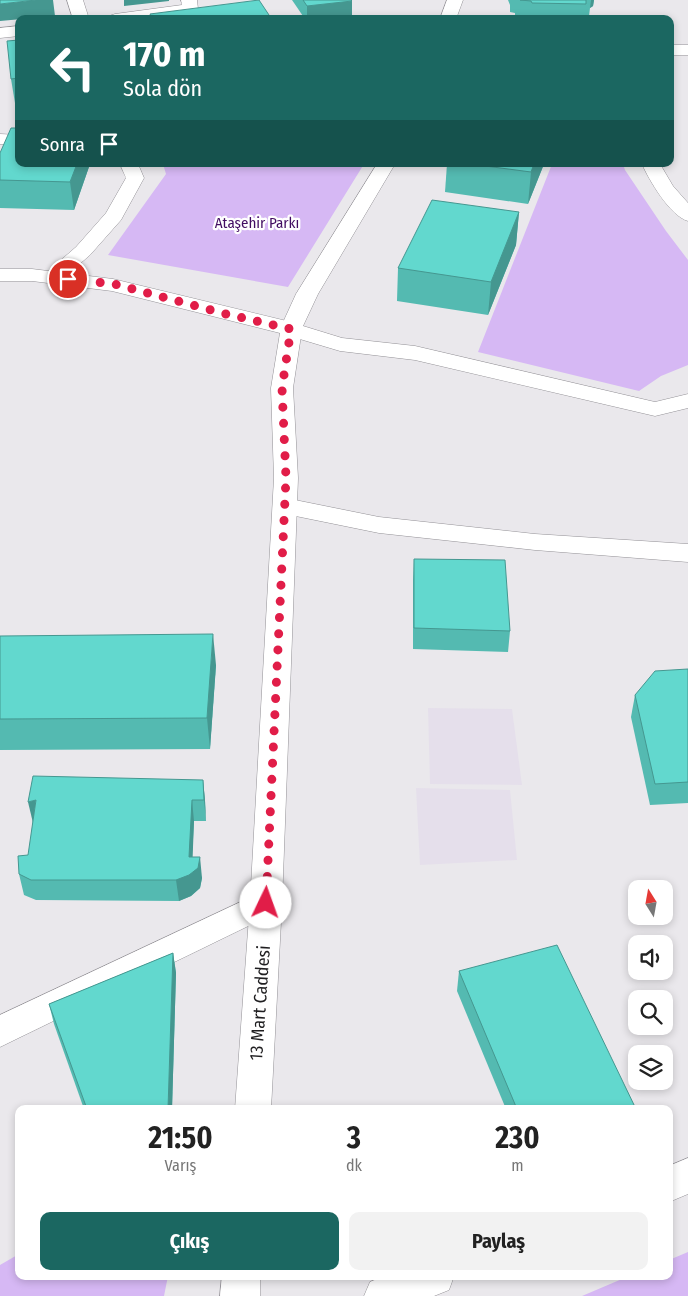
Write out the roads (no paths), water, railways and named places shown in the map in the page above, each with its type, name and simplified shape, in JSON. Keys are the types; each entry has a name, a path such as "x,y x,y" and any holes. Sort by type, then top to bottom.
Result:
{"street":[{"path":"75,0 80,15"},
{"path":"145,15 190,9 189,0"},
{"path":"449,15 455,0"},
{"path":"0,33 15,31"},
{"path":"674,50 688,50"},
{"path":"0,139 15,140"},
{"path":"53,278 83,251 114,216 135,178 130,167"},
{"name":"13 Mart Caddesi","path":"253,1105 266,903 285,506 286,478 282,388 291,329 307,294 384,167"},
{"path":"653,167 665,190 688,216"},
{"path":"0,276 32,275 114,284 291,329 340,344 415,353 655,409 688,401"},
{"path":"285,506 379,525 535,542 688,553"},
{"path":"0,1032 266,903"},
{"path":"673,1182 688,1176"},
{"path":"240,1296 241,1280"},
{"path":"384,1296 424,1280"}],"park label":[{"name":"Ataşehir Parkı","path":"257,223"}]}
